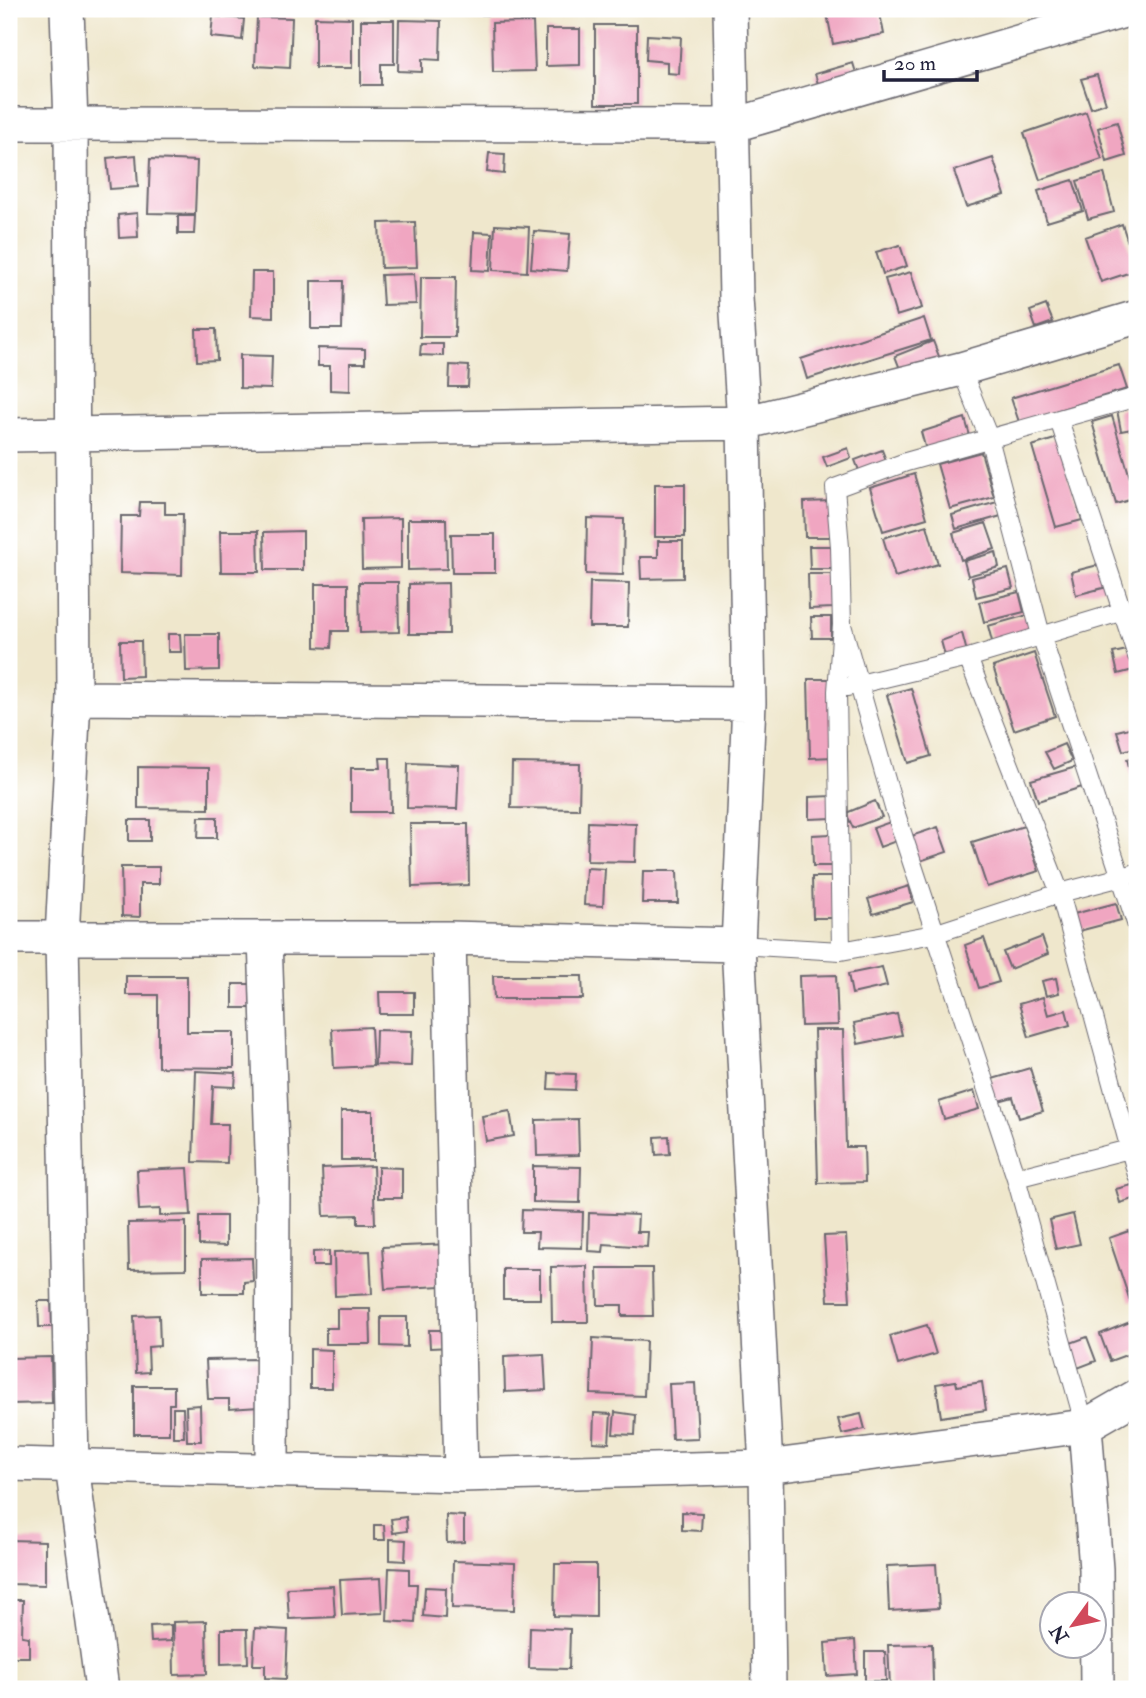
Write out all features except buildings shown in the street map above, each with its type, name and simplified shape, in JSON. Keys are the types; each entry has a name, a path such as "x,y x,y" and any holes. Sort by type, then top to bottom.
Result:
{"street":[{"path":"67,9 71,124 74,698 62,938 72,1466 102,1689"},
{"path":"730,9 750,703 738,945 766,1467 769,1689"},
{"path":"9,124 734,125 1131,9"},
{"path":"9,435 744,423 961,369 1137,317"},
{"path":"74,698 750,703"},
{"path":"9,938 449,938 738,945"},
{"path":"265,938 273,1181 272,1470"},
{"path":"449,938 461,1475"},
{"path":"9,1464 461,1475 766,1467 1085,1426 1137,1395"},
{"path":"1085,1426 1096,1569 1097,1689"}],"lane":[{"path":"961,369 989,438 1041,635 1129,876 1137,926"},
{"path":"841,951 837,691 842,625 841,547 835,488 906,461 1137,397"},
{"path":"1059,420 1130,609 1137,656"},
{"path":"837,691 968,658 1130,609"},
{"path":"842,625 934,934 1016,1178 1085,1426"},
{"path":"968,658 1060,893 1133,1148 1137,1175"},
{"path":"738,945 841,951 934,934 1060,893 1129,876"},
{"path":"1016,1178 1133,1148"}]}
